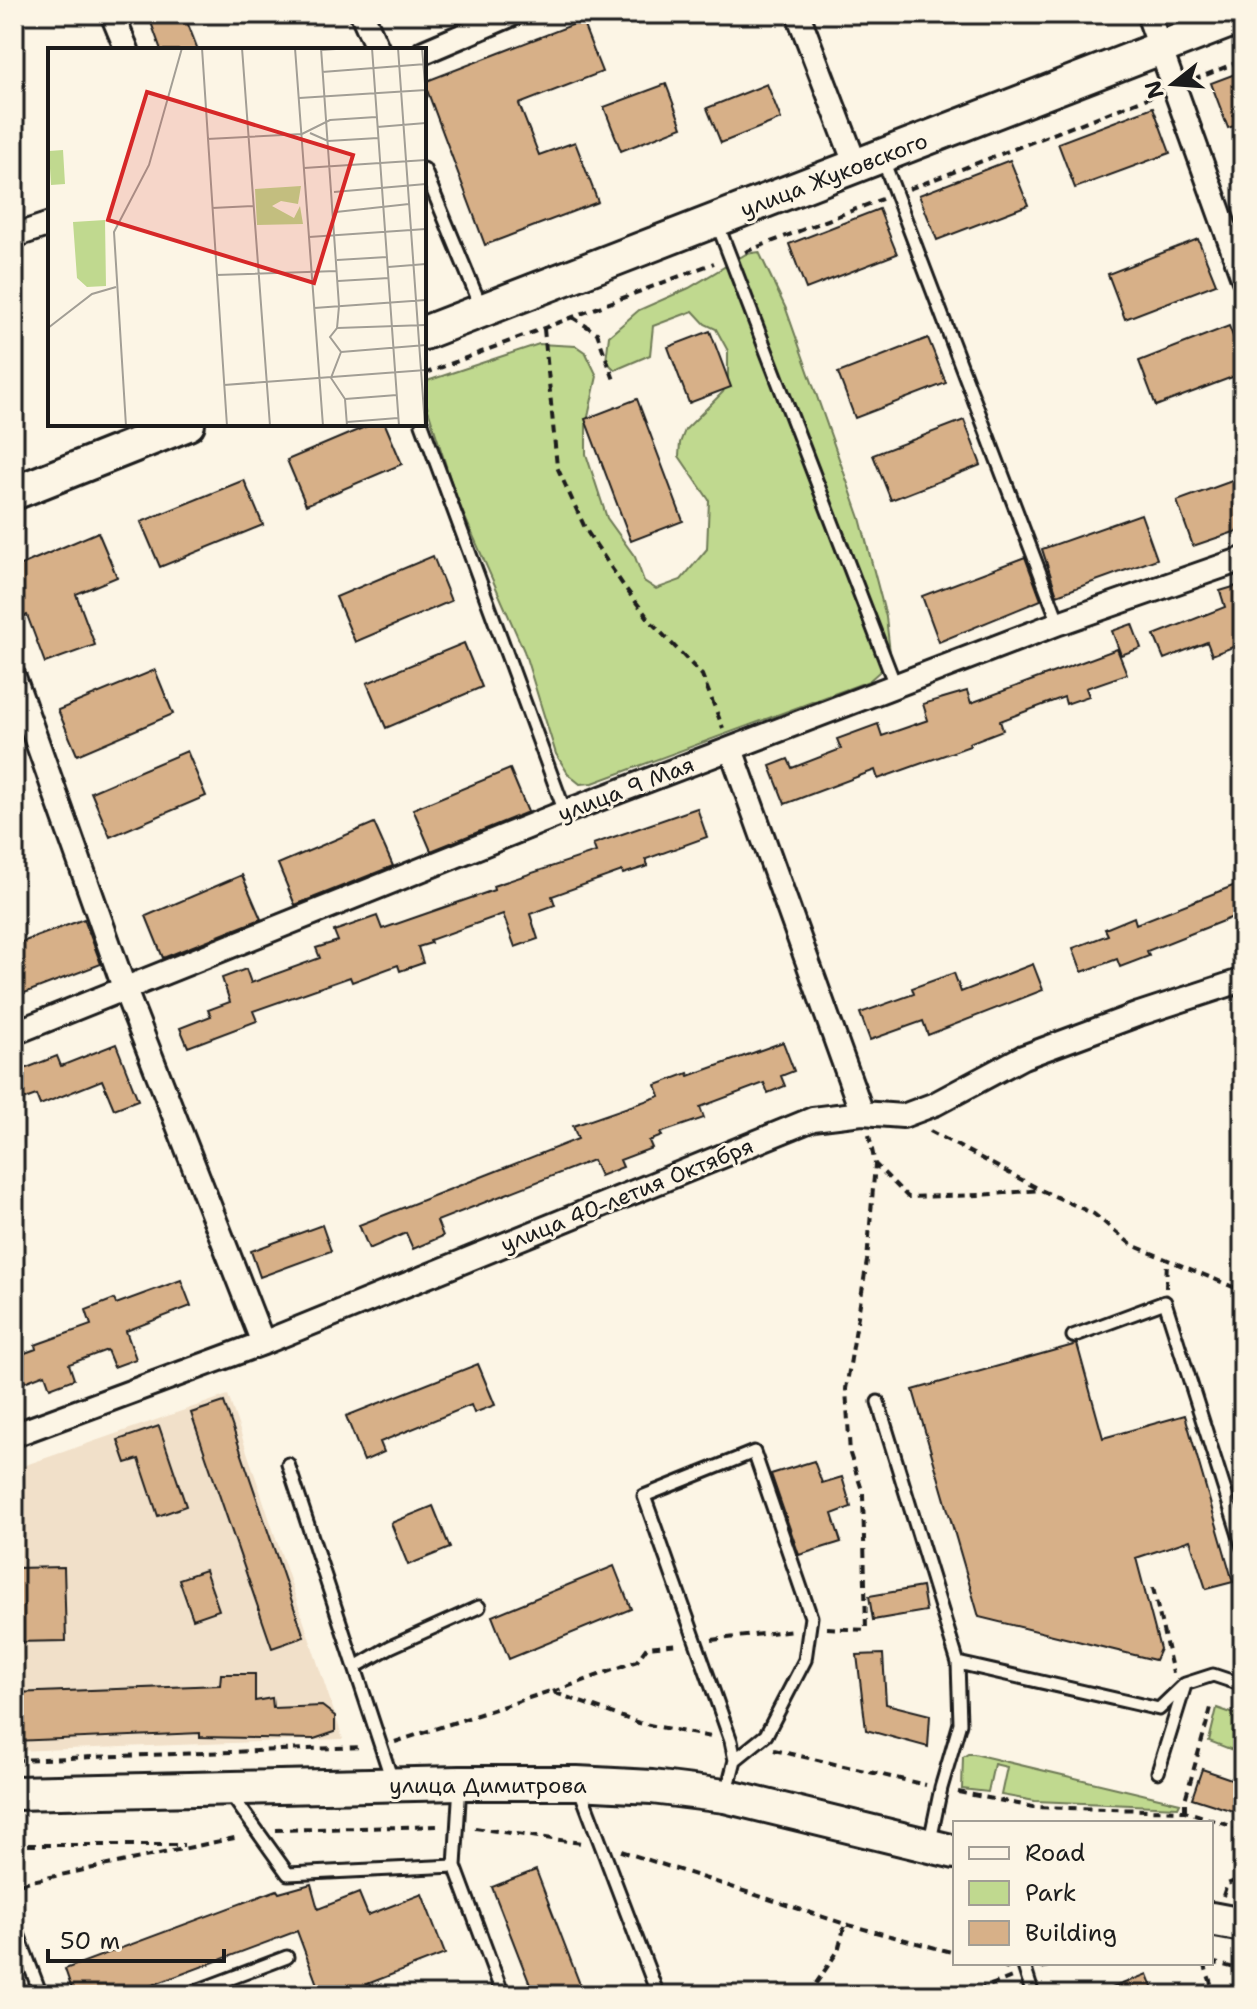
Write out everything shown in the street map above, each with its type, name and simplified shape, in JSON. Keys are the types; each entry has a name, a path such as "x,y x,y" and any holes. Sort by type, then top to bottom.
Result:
{"street":[{"path":"112,14 126,48"},
{"path":"362,14 377,48"},
{"path":"426,51 513,14"},
{"path":"798,14 868,161"},
{"path":"1148,14 1243,278"},
{"name":"улица Жуковского","path":"426,332 1243,16"},
{"path":"14,236 48,225"},
{"path":"14,493 183,426"},
{"name":"улица 9 Мая","path":"14,1033 565,812 1059,623 1243,559"},
{"path":"14,677 125,990 263,1343"},
{"path":"731,749 862,1113"},
{"name":"улица 40-летия Октября","path":"14,1435 263,1343 813,1119 862,1113 903,1116 935,1104 1023,1057 1243,980"},
{"name":"улица Димитрова","path":"14,1793 460,1783 577,1783 652,1787 725,1796 942,1849"},
{"path":"1213,1919 1243,1925"}],"lane":[{"path":"868,161 895,194 1059,623"},
{"path":"426,174 483,310"},
{"path":"716,220 895,685"},
{"path":"423,426 565,812"},
{"path":"1073,1336 1165,1302 1243,1548"},
{"path":"878,1402 958,1663 960,1723 941,1788 942,1849"},
{"path":"725,1796 735,1760 731,1741 644,1496 754,1452 811,1617 805,1660 766,1735 735,1760"},
{"path":"288,1464 393,1785"},
{"path":"355,1667 390,1647 479,1607"},
{"path":"958,1663 1159,1709 1185,1684 1213,1675 1243,1685"},
{"path":"1158,1772 1185,1684"},
{"path":"460,1783 455,1866 503,1995"},
{"path":"577,1783 658,1995"},
{"path":"226,1789 288,1874 455,1866"},
{"path":"14,1923 41,1995"},
{"path":"186,1995 287,1957"},
{"path":"1024,1968 1033,1995"}],"path":[{"path":"1192,80 1243,60"},
{"path":"426,373 1161,92"},
{"path":"572,317 597,333 614,380"},
{"path":"544,329 557,467 586,530 623,585 652,623 702,675 731,749"},
{"path":"553,1692 637,1661 647,1647 809,1628 866,1630 863,1493 850,1454 846,1389 867,1261 875,1164 862,1113"},
{"path":"903,1116 1041,1190 1094,1214 1132,1245 1243,1291"},
{"path":"875,1164 908,1197 1041,1190"},
{"path":"1165,1302 1167,1259"},
{"path":"1153,1588 1173,1673"},
{"path":"14,1760 381,1747 550,1691 639,1723 731,1741"},
{"path":"1185,1811 1185,1800 1211,1708"},
{"path":"755,1746 1033,1807 1185,1811 1243,1830"},
{"path":"14,1874 18,1884 269,1830 458,1825 602,1844 845,1924 953,1952"},
{"path":"14,1845 192,1845"},
{"path":"1227,1884 1243,1878"},
{"path":"808,1995 838,1951 845,1924"},
{"path":"1213,1962 1243,1970"},
{"path":"1205,1965 1215,1995"},
{"path":"964,1995 1024,1968"}],"shaded area":[{"path":"228,1395 343,1739 14,1751 14,1469"}],"green space":[{"path":"759,252 786,309 860,518 886,617 890,653 887,665 869,681 593,783 580,784 569,775 556,754 524,651 456,497 426,403 426,381 539,344 576,346 586,353 597,376 586,426 586,454 607,518 635,557 644,581 656,589 681,580 707,549 709,500 679,456 680,443 685,430 723,392 728,378 728,351 716,329 705,324 693,311 653,326 650,355 615,370 606,361 609,336 639,310 689,288 746,254"},
{"path":"1217,1708 1243,1717 1243,1754 1209,1741"},
{"path":"968,1754 1180,1803 1178,1807 1035,1801 1001,1795 1007,1767 994,1764 988,1792 962,1789 963,1757"}],"building":[{"path":"148,14 184,14 197,48 160,48"},
{"path":"582,21 602,72 519,104 539,155 575,142 598,202 485,245 426,81"},
{"path":"1243,71 1243,123 1228,128 1211,83"},
{"path":"666,84 682,127 621,151 604,107"},
{"path":"767,84 781,119 721,143 707,108"},
{"path":"1153,107 1170,153 1075,188 1058,143"},
{"path":"1010,160 1028,205 937,240 919,195"},
{"path":"879,209 897,254 806,289 789,244"},
{"path":"1198,239 1216,284 1125,319 1108,274"},
{"path":"1229,326 1243,362 1243,373 1156,406 1139,361"},
{"path":"710,331 731,387 689,403 668,347"},
{"path":"928,338 946,383 855,418 838,373"},
{"path":"637,399 683,521 631,541 585,419"},
{"path":"964,420 981,465 891,500 873,455"},
{"path":"367,426 386,426 402,464 306,505 287,460"},
{"path":"1243,477 1243,529 1193,546 1177,501"},
{"path":"244,480 263,525 160,567 141,522"},
{"path":"1141,514 1157,559 1057,595 1042,549"},
{"path":"98,532 117,577 76,594 95,645 45,663 27,615 20,618 14,603 14,568"},
{"path":"433,556 451,601 355,642 336,597"},
{"path":"1025,557 1041,600 939,642 922,596"},
{"path":"1243,584 1243,649 1240,650 1238,645 1212,655 1207,642 1164,659 1154,635 1225,607 1220,591"},
{"path":"1132,624 1141,648 1121,655 1112,631"},
{"path":"464,643 482,687 386,728 367,683"},
{"path":"1117,649 1127,674 1086,688 1089,696 1066,704 1064,697 1000,721 1003,730 969,743 970,746 878,779 875,770 785,804 770,766 788,759 792,768 841,749 837,739 878,724 882,736 928,720 923,704 967,691 971,703"},
{"path":"155,670 173,714 77,755 58,710"},
{"path":"187,751 206,796 110,837 91,792"},
{"path":"510,769 528,812 431,851 413,809"},
{"path":"697,808 707,837 646,859 648,866 623,874 622,871 552,896 555,905 530,914 538,939 515,947 503,914 418,947 423,963 400,971 398,965 352,982 350,977 253,1011 257,1021 188,1047 180,1028 211,1016 208,1010 230,1002 222,978 246,969 251,983 320,958 316,948 338,941 334,931 377,916 382,929 494,890 493,886 596,852 593,844"},
{"path":"374,823 393,866 295,905 278,864"},
{"path":"242,875 261,919 163,958 146,916"},
{"path":"1243,882 1243,913 1147,951 1149,956 1120,967 1117,959 1082,972 1073,948 1108,935 1105,929 1134,917 1136,924"},
{"path":"84,919 101,964 14,997 14,945"},
{"path":"1033,964 1043,990 928,1035 923,1021 870,1040 860,1013 914,994 912,988 954,973 961,992"},
{"path":"783,1042 794,1071 781,1076 785,1086 768,1093 764,1083 700,1107 704,1118 660,1133 662,1136 649,1141 652,1148 620,1160 623,1167 600,1176 593,1160 437,1221 443,1236 413,1249 406,1233 369,1249 359,1225 578,1139 573,1126 660,1096 656,1085"},
{"path":"116,1044 138,1100 114,1109 102,1080 40,1105 36,1095 14,1103 14,1073 57,1056 61,1066"},
{"path":"322,1225 331,1251 260,1277 251,1251"},
{"path":"181,1280 191,1306 126,1331 136,1359 114,1367 107,1350 69,1364 74,1379 50,1388 45,1374 14,1386 14,1357 36,1349 35,1345 91,1325 86,1310 114,1299 116,1304"},
{"path":"1077,1344 1103,1438 1185,1415 1233,1582 1206,1589 1190,1540 1136,1558 1160,1649 1155,1660 979,1617 913,1390"},
{"path":"478,1364 495,1405 474,1413 471,1405 380,1442 384,1452 364,1461 346,1416"},
{"path":"224,1402 304,1637 272,1648 191,1413"},
{"path":"159,1426 186,1506 158,1516 139,1459 126,1463 118,1440"},
{"path":"814,1461 822,1483 842,1477 851,1507 832,1514 841,1542 799,1555 771,1474"},
{"path":"433,1506 450,1548 408,1565 391,1523"},
{"path":"614,1566 631,1609 509,1659 492,1616"},
{"path":"64,1567 66,1641 14,1642 14,1568"},
{"path":"205,1570 219,1610 193,1619 179,1579"},
{"path":"922,1587 926,1611 873,1620 869,1596"},
{"path":"883,1654 886,1704 930,1715 928,1747 866,1730 857,1655"},
{"path":"221,1674 255,1674 255,1701 272,1698 273,1708 322,1706 335,1716 335,1732 314,1739 200,1737 200,1733 14,1741 14,1693 220,1685"},
{"path":"1202,1769 1243,1783 1236,1812 1192,1798"},
{"path":"536,1870 584,1995 534,1995 492,1887"},
{"path":"311,1884 318,1909 359,1893 368,1915 422,1894 445,1954 339,1995 321,1995 297,1931 126,1995 74,1995 65,1969 277,1890 279,1893"},
{"path":"1147,1974 1155,1995 1097,1995 1097,1994"}]}
